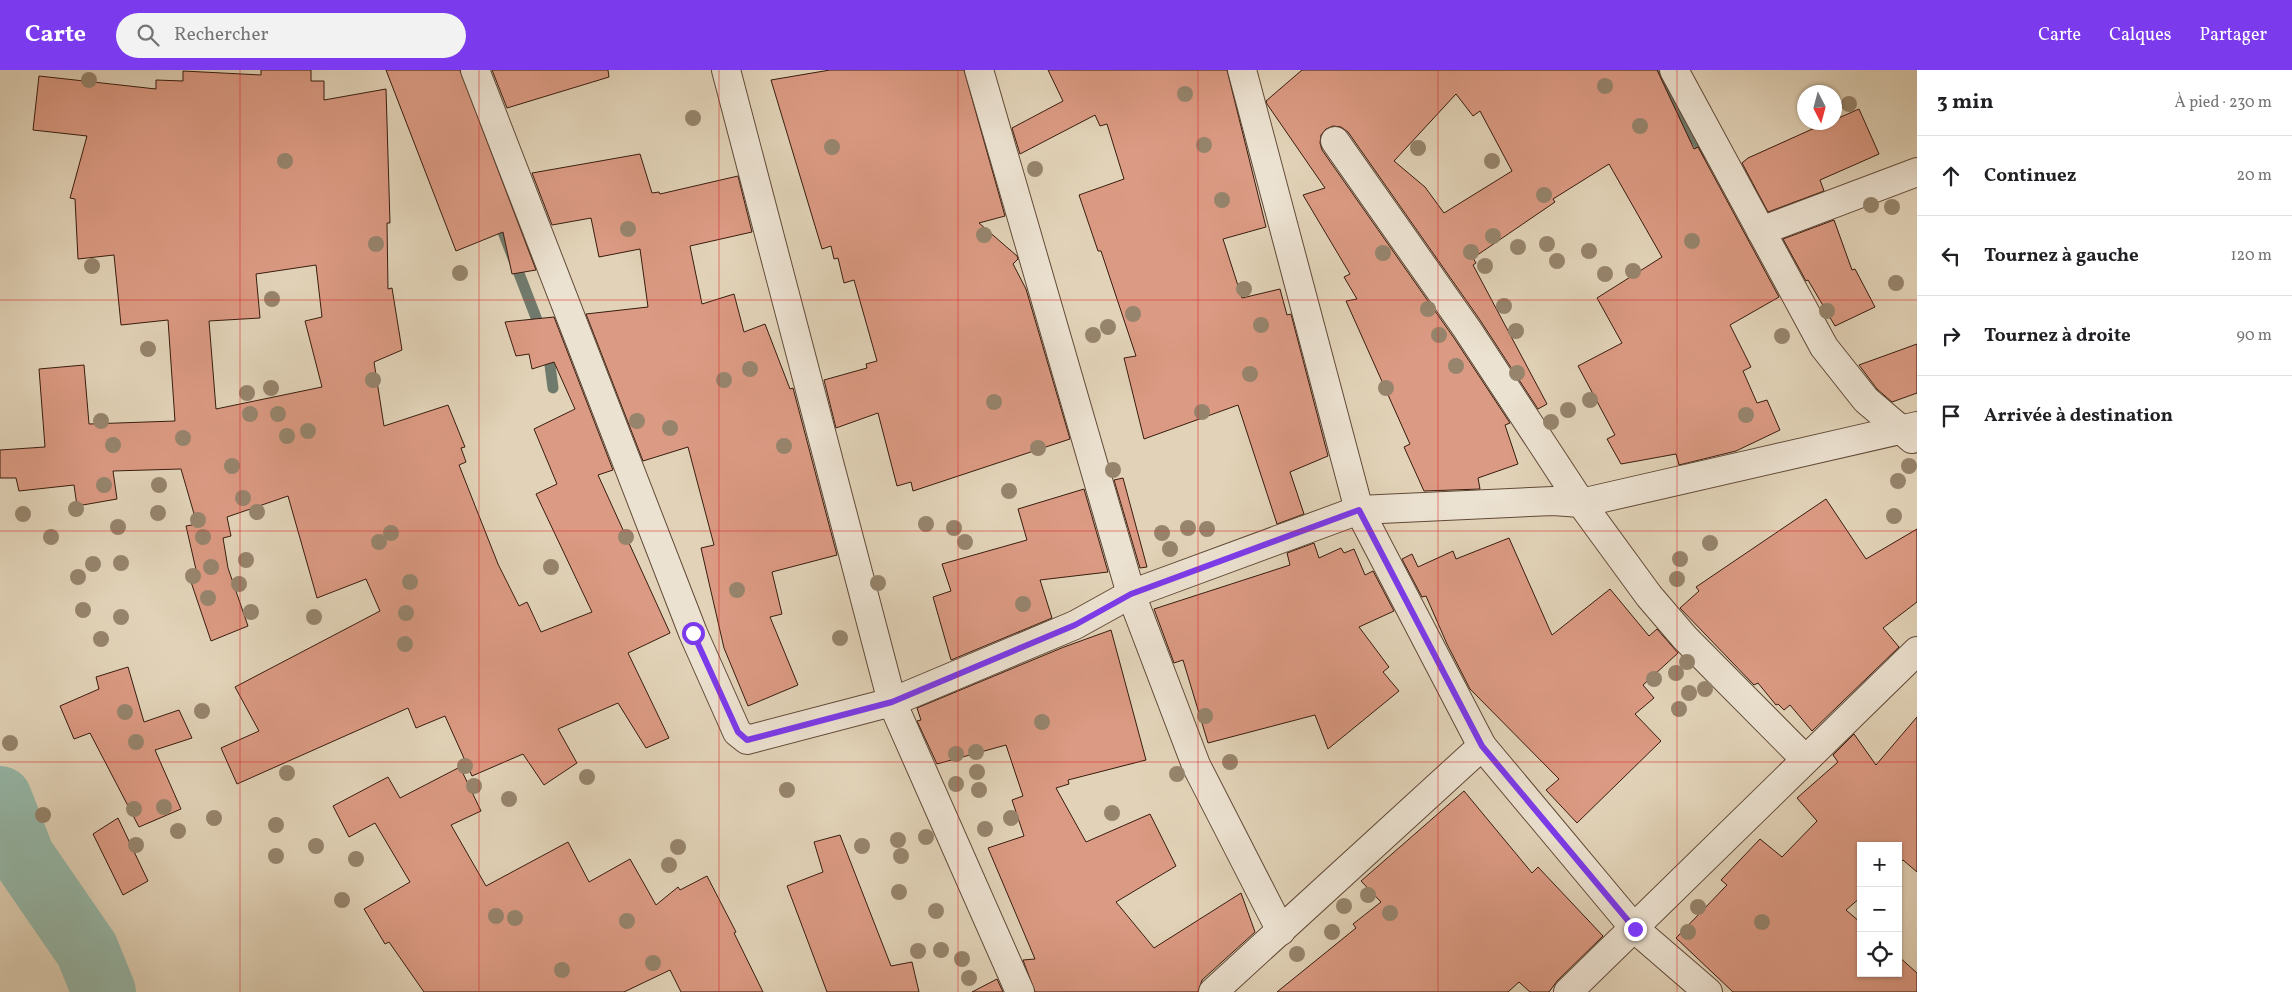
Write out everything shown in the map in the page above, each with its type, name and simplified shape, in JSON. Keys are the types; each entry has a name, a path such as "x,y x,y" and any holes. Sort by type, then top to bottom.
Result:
{"street":[{"path":"475,70 690,624 738,732 747,740 892,702 1075,625 1131,594 1359,510 1553,501 1581,502 1912,433"},
{"path":"726,70 892,702 1020,992"},
{"path":"978,70 1131,594 1196,765 1280,931"},
{"path":"1242,70 1359,510 1482,746 1635,929 1708,992"},
{"path":"1674,70 1824,347 1866,400 1912,433"},
{"path":"1335,141 1467,330 1581,502 1649,596 1685,638 1805,759"},
{"path":"1761,231 1917,172"},
{"path":"1568,992 1635,929 1805,759 1917,651"},
{"path":"1213,992 1482,746"}],"building":[{"path":"261,70 311,70 311,81 324,81 324,100 386,89 390,223 387,223 388,289 392,288 402,350 374,362 384,426 448,405 465,447 461,448 466,462 459,465 498,564 519,606 527,602 541,632 592,612 536,494 557,484 534,429 575,409 554,362 532,369 529,354 516,356 505,322 554,317 613,470 598,475 670,633 628,653 669,738 646,748 618,703 558,729 577,763 544,785 523,754 472,776 445,716 416,728 408,708 237,784 221,748 259,731 235,687 380,611 366,579 317,598 288,496 227,517 231,536 223,538 228,568 248,626 211,641 189,576 197,574 186,526 197,524 181,469 113,471 117,499 77,506 74,485 19,491 16,478 0,478 0,450 45,447 39,369 84,365 89,424 175,421 168,320 121,325 114,255 78,259 75,199 70,198 87,136 33,130 39,76 156,89 156,80 183,81 183,71 261,75","holes":["316,265 322,317 305,321 322,387 216,409 209,321 260,318 256,274"]},
{"path":"386,70 460,70 536,270 512,274 503,232 456,251"},
{"path":"492,70 608,70 609,77 507,108"},
{"path":"830,70 964,70 1005,216 979,223 1017,256 1018,259 1013,264 1026,289 1070,439 913,491 911,482 897,486 878,413 836,428 824,380 867,368 866,364 877,361 854,280 844,283 838,258 834,259 831,246 822,249 771,80"},
{"path":"1048,70 1227,70 1266,227 1223,239 1242,298 1280,289 1287,315 1291,314 1328,456 1290,472 1304,514 1277,524 1238,405 1144,439 1124,358 1136,356 1101,251 1098,251 1079,195 1124,179 1107,124 1100,126 1095,115 1020,154 1012,128 1063,101"},
{"path":"1302,70 1657,70 1694,149 1698,147 1779,297 1730,325 1751,367 1743,371 1757,403 1767,400 1780,430 1736,451 1679,465 1676,454 1621,464 1607,439 1615,435 1578,366 1622,343 1597,298 1662,257 1609,164 1553,199 1555,202 1473,258 1476,263 1473,265 1547,404 1538,409 1480,320 1348,132 1341,127 1333,126 1326,129 1321,135 1320,143 1322,150 1454,338 1510,423 1505,425 1518,464 1478,478 1480,489 1424,491 1404,447 1410,444 1346,301 1357,299 1344,277 1350,274 1303,195 1325,188 1266,101","holes":["1456,94 1473,116 1480,111 1512,171 1444,213 1425,187 1394,161"]},
{"path":"1859,109 1879,154 1820,180 1824,191 1768,212 1742,163 1748,158 1810,130 1842,130 1842,116"},
{"path":"640,154 652,193 659,192 660,194 738,176 752,232 690,246 702,304 734,294 744,332 765,324 790,389 793,388 837,555 772,572 782,614 770,617 798,685 748,706 724,648 701,548 714,545 688,447 643,461 586,314 648,307 640,249 599,257 591,218 552,225 532,173"},
{"path":"1834,220 1852,270 1855,269 1875,307 1835,326 1808,280 1806,281 1783,239"},
{"path":"1917,344 1917,393 1892,402 1877,389 1859,365"},
{"path":"1123,478 1147,567 1140,568 1114,480"},
{"path":"1084,489 1108,572 1040,580 1052,618 951,660 933,597 951,591 942,564 1027,540 1018,509"},
{"path":"1826,499 1866,559 1917,529 1917,602 1883,628 1899,647 1812,731 1790,705 1784,710 1778,704 1776,705 1758,683 1754,685 1680,608 1699,591 1696,587"},
{"path":"1509,538 1552,635 1610,589 1649,636 1657,629 1678,653 1643,685 1654,698 1635,714 1661,741 1577,823 1546,790 1559,779 1470,689 1447,644 1426,596 1422,597 1402,559 1412,554 1418,567 1453,551 1456,559"},
{"path":"1314,543 1319,558 1341,548 1344,553 1354,549 1365,575 1373,571 1394,611 1359,627 1389,667 1383,672 1399,691 1328,749 1315,715 1208,743 1183,660 1174,663 1154,609 1290,565 1287,553"},
{"path":"1111,630 1146,760 1068,780 1069,784 1056,788 1086,842 1150,814 1176,866 1116,902 1154,948 1241,893 1255,932 1202,980 1198,992 1035,992 1023,960 1035,959 988,848 1024,836 1012,800 1023,796 1006,745 937,764 917,721 921,720 917,708 1064,647"},
{"path":"128,667 144,722 179,710 192,738 155,750 181,809 139,827 90,733 74,739 60,706 99,689 96,677"},
{"path":"1917,717 1917,872 1902,861 1902,842 1857,842 1857,900 1846,910 1857,920 1857,977 1902,977 1902,960 1917,973 1917,992 1733,992 1676,938 1727,885 1721,880 1760,839 1782,857 1817,821 1797,798 1838,762 1833,755 1854,734 1876,765"},
{"path":"460,767 481,811 451,825 486,886 568,842 589,882 630,859 656,905 678,887 680,890 707,876 736,932 734,933 763,992 681,992 670,970 624,992 424,992 389,942 385,944 364,909 410,882 375,823 349,837 333,806 388,777 400,798"},
{"path":"1464,791 1532,873 1538,867 1603,936 1557,981 1549,992 1530,992 1519,982 1508,992 1277,992 1356,928 1353,924 1381,902 1361,881"},
{"path":"118,818 148,881 123,895 93,834"},
{"path":"840,835 891,966 912,962 919,992 827,992 787,886 823,872 814,842"},
{"path":"997,979 1003,992 972,992"}],"waterway":[{"path":"1652,70 1705,154"},
{"path":"498,219 542,333"},
{"path":"548,350 553,388"},
{"path":"0,798 23,857 87,950 104,992"}],"route":[{"path":"693,633 738,732 742,738 747,740 892,702 1045,639 1075,625 1131,594 1359,510 1482,746 1635,929"}]}
